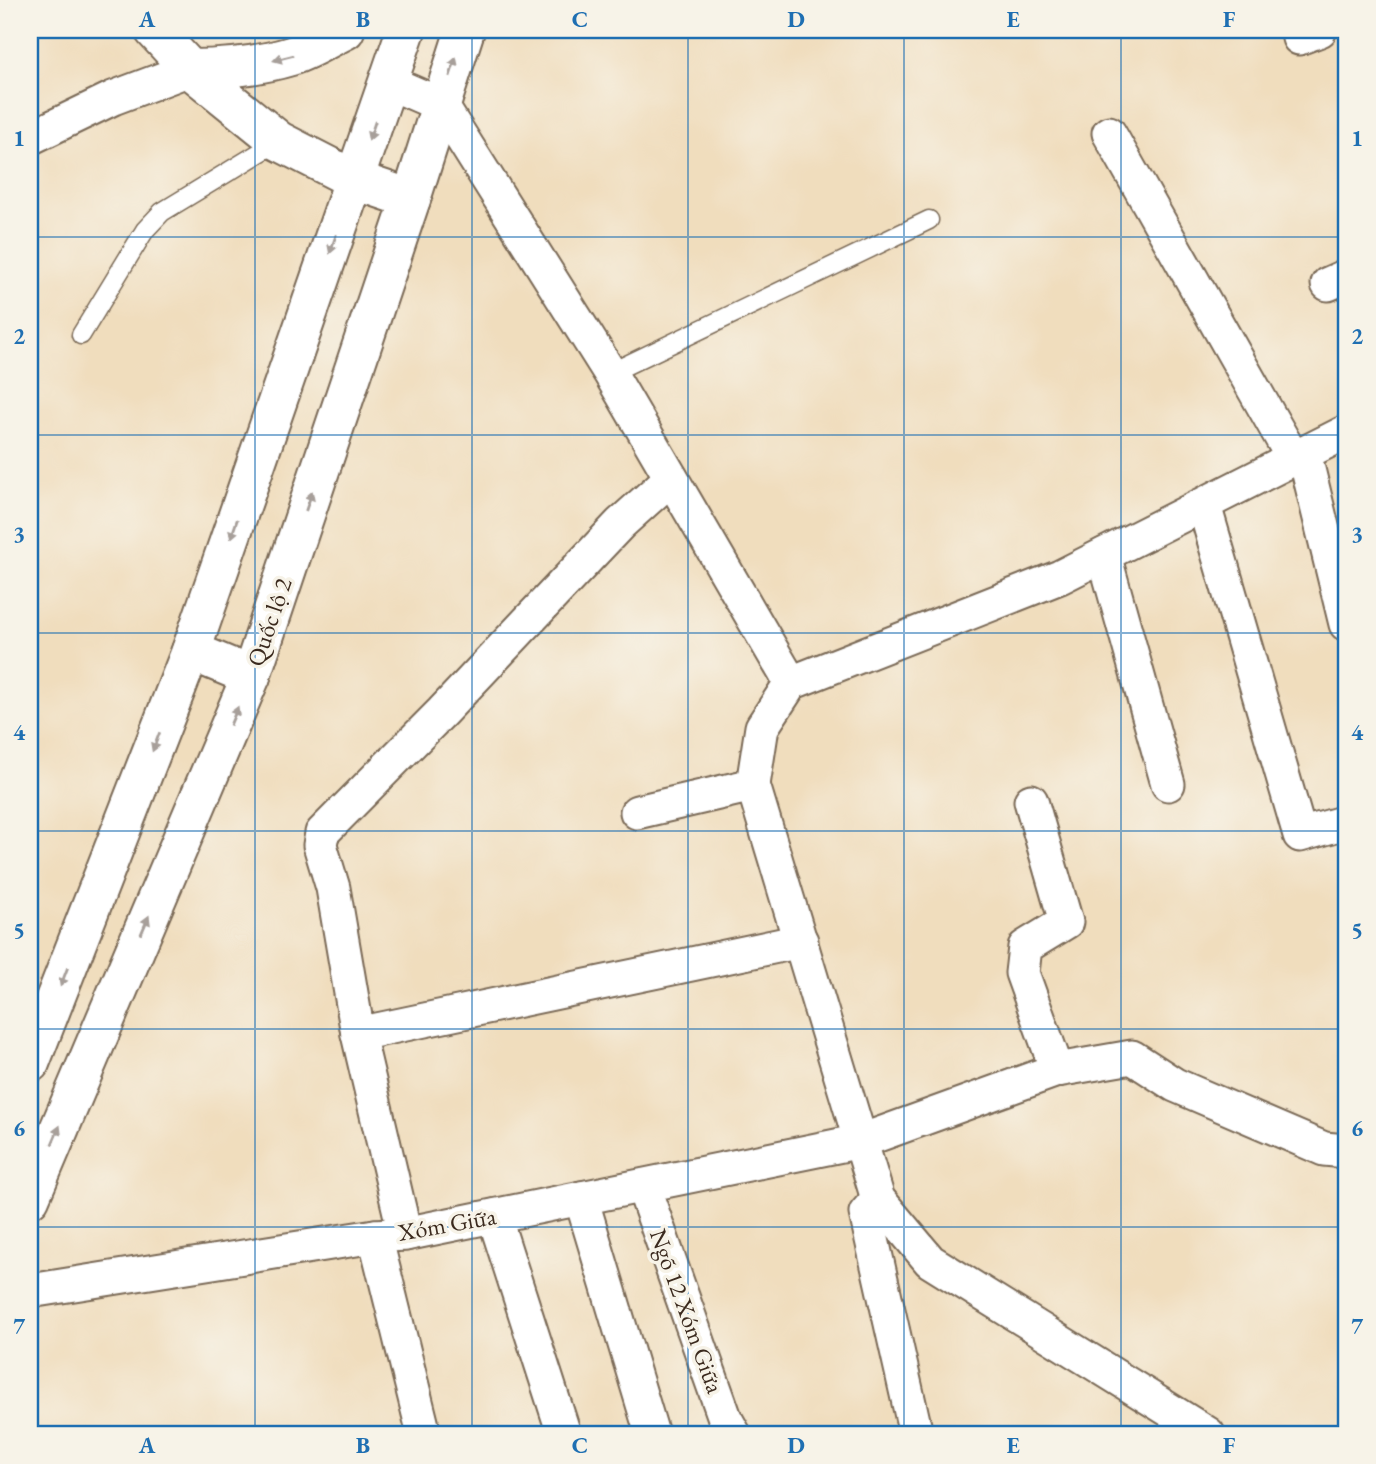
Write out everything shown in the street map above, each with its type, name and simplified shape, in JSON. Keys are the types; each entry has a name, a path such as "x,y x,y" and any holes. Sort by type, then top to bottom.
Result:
{"highway":[{"path":"154,30 190,69 279,141 355,180 411,199"},
{"path":"190,69 253,66 294,55 345,30"},
{"path":"30,1063 191,651 406,30"},
{"name":"Quốc lộ 2","path":"30,1198 251,676 465,30"},
{"path":"191,651 251,676"}],"street":[{"path":"30,138 113,98 190,69"},
{"path":"388,82 440,105 610,373 791,684"},
{"path":"1109,133 1298,455 1346,624"},
{"path":"1208,1434 930,1261 878,1199 753,785 762,727 791,684 1060,577 1346,432"},
{"path":"424,1434 333,888 320,845 322,833 443,712 620,524 671,478"},
{"path":"1205,505 1300,835 1346,822"},
{"path":"1104,555 1168,784"},
{"path":"636,812 753,785"},
{"path":"1031,801 1066,922 1025,947 1022,972 1057,1070"},
{"path":"358,1034 801,941"},
{"name":"Xóm Giữa","path":"30,1291 390,1235 861,1141 1057,1070 1132,1057 1175,1086 1324,1149 1346,1151"},
{"name":"Ngõ 12 Xóm Giữa","path":"642,1186 725,1418 734,1434"},
{"path":"581,1198 652,1434"},
{"path":"878,1199 866,1213 916,1434"},
{"path":"494,1216 564,1434"}],"lane":[{"path":"81,335 145,230 162,212 279,141"},
{"path":"610,373 929,220"}]}
